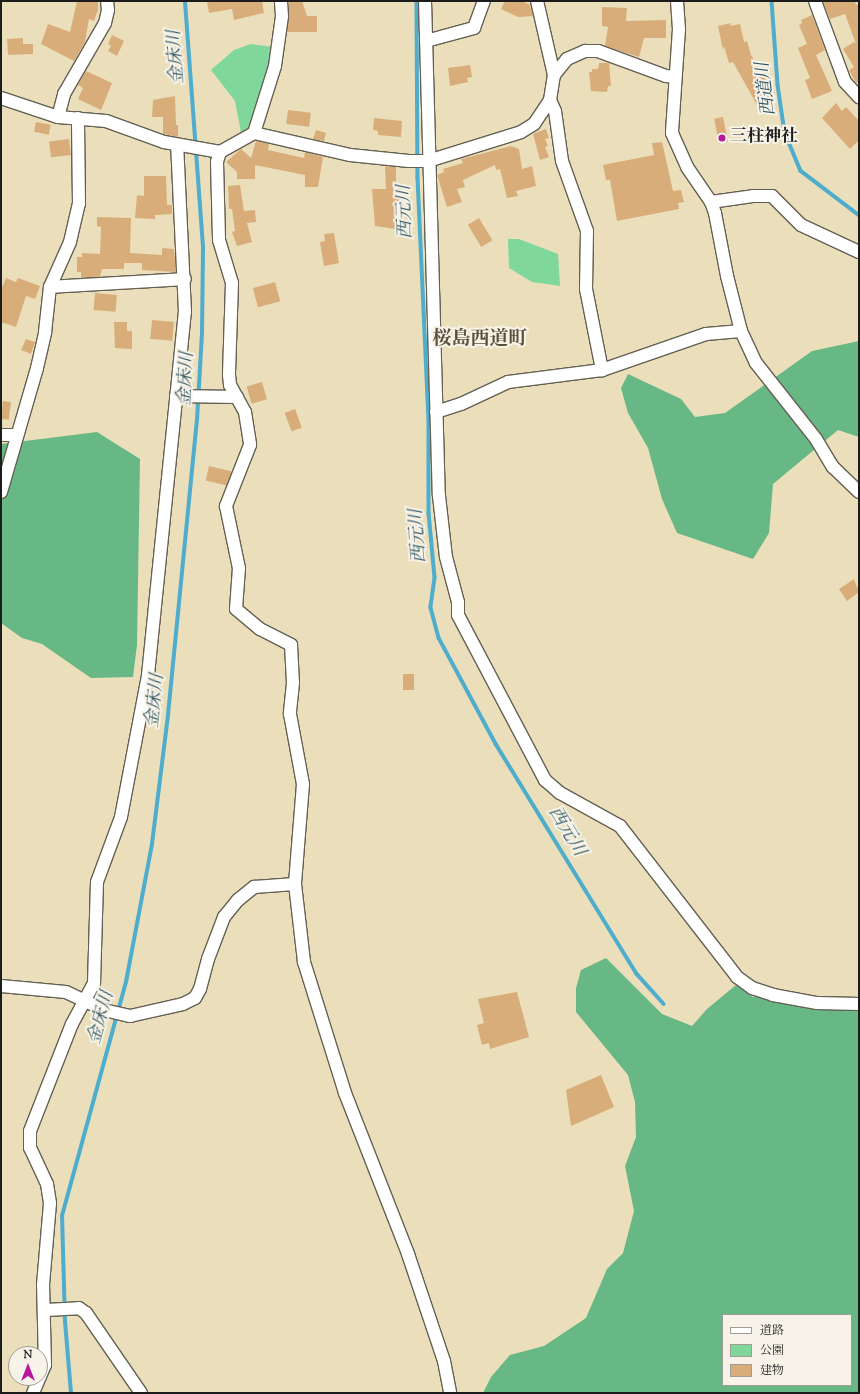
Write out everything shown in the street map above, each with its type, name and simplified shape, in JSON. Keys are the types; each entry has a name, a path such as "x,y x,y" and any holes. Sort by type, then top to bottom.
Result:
{"street":[{"path":"58,117 64,94 105,23 108,10 107,1"},
{"path":"1,98 58,117 106,121 177,145 217,152 254,133 275,66 282,16 281,1"},
{"path":"425,1 428,161 441,522 458,615 545,780 560,793 620,826 737,977 752,988 799,1000 859,1004"},
{"path":"426,41 474,28 484,1"},
{"path":"254,133 273,140 304,143 350,155 408,161 428,161 521,132 534,124 550,100 554,75 537,1"},
{"path":"677,1 679,30 672,133 687,167 711,202 741,330 756,363 816,439 833,467 859,492"},
{"path":"815,1 845,82 859,97"},
{"path":"554,75 567,59 585,51 598,51 666,76 675,77"},
{"path":"550,100 555,111 562,161 587,231 586,289 602,370"},
{"path":"1,492 45,332 50,287 70,242 79,204 78,118"},
{"path":"33,1393 46,1365 50,1310 44,1249 50,1203 48,1184 30,1148 30,1131 72,1024 92,989 96,974 97,882 121,817 148,675 181,397 185,279 177,145"},
{"path":"217,152 219,240 232,283 230,385 245,412 250,446 226,506 238,568 236,609 260,630 291,645 293,683 290,714 303,784 295,884 304,962 345,1092 413,1268 444,1361 450,1393"},
{"path":"711,202 753,196 772,196 801,225 859,252"},
{"path":"50,287 185,279"},
{"path":"436,412 461,404 508,382 602,370 706,334 741,330"},
{"path":"181,397 237,397"},
{"path":"1,435 17,435"},
{"path":"1,986 66,992 104,1010 130,1016 183,1004 195,998 200,989 208,959 224,917 238,900 254,887 295,884"},
{"path":"50,1310 75,1308 86,1313 141,1393"}],"green space":[{"path":"251,44 273,47 251,126 241,133 235,101 211,70 234,50"},
{"path":"508,239 519,239 558,254 560,286 532,282 509,268"},
{"path":"859,341 859,437 838,430 773,484 769,533 753,559 677,533 662,499 648,448 628,413 621,388 628,374 681,399 695,417 725,413 812,351"},
{"path":"97,432 140,459 137,645 133,677 91,678 42,644 22,638 1,623 1,444"},
{"path":"606,958 662,1014 692,1026 707,1009 736,985 753,997 763,994 859,1008 859,1393 483,1393 491,1377 510,1355 544,1346 586,1318 607,1269 623,1253 634,1211 625,1166 636,1137 635,1102 628,1075 576,1012 576,988 581,970"}],"building":[{"path":"77,1 98,1 98,10 94,21 89,19 85,42 74,61 41,44 48,24 70,32"},
{"path":"207,1 262,1 264,13 234,20 232,9 209,13"},
{"path":"289,1 302,1 307,16 317,16 317,32 287,32"},
{"path":"505,1 522,1 530,5 533,16 518,17 501,9"},
{"path":"823,1 855,1 856,5 859,4 859,81 856,83 849,70 854,67 843,49 854,42 856,44 845,14 830,19"},
{"path":"602,7 627,8 626,21 666,20 666,38 644,38 639,57 605,46 608,27 602,26"},
{"path":"812,15 825,50 816,55 832,91 812,99 805,80 810,78 798,48 807,44 799,25 802,23 801,20"},
{"path":"731,23 730,26 740,24 744,42 747,41 751,55 771,88 766,91 770,97 757,105 733,62 729,63 724,46 723,50 718,26"},
{"path":"112,35 124,41 117,56 108,51 111,46 108,44"},
{"path":"23,38 23,44 33,44 33,54 8,55 7,39"},
{"path":"599,63 609,63 611,86 608,86 607,92 591,91 589,72 592,72 592,69 598,69"},
{"path":"470,65 472,77 467,78 468,82 450,86 448,68"},
{"path":"86,71 112,83 101,110 78,99 83,88 78,85"},
{"path":"175,96 178,137 163,134 163,117 152,117 153,100"},
{"path":"836,103 842,111 846,107 859,121 859,140 850,149 822,118"},
{"path":"288,110 311,113 309,127 286,124"},
{"path":"723,117 728,142 719,143 714,119"},
{"path":"374,118 402,121 401,137 378,135 378,131 373,130"},
{"path":"36,122 51,125 49,135 34,132"},
{"path":"546,129 549,138 545,139 548,146 545,147 549,157 540,160 533,134"},
{"path":"316,130 326,133 324,141 313,139"},
{"path":"69,139 71,155 51,157 49,141"},
{"path":"256,141 269,144 268,150 304,158 305,152 323,157 318,187 305,187 305,175 255,165 255,179 237,179 237,172 226,162 241,149 251,158"},
{"path":"662,142 673,191 681,190 684,202 678,203 679,209 617,221 610,180 606,180 603,165 654,155 652,143"},
{"path":"511,146 519,149 522,169 532,166 536,186 516,191 518,196 507,198 500,169 496,170 495,165 463,180 465,187 457,189 462,202 447,207 437,175 444,172 443,169 463,163 461,159"},
{"path":"385,166 396,167 396,188 402,188 402,203 396,203 396,229 375,226 372,189 386,189"},
{"path":"144,176 166,176 167,205 172,205 172,214 155,215 155,219 135,218 137,195 144,196"},
{"path":"240,185 244,211 255,210 256,222 247,223 252,242 237,246 232,232 235,231 232,209 229,209 228,186"},
{"path":"97,217 131,218 130,253 162,255 162,248 174,249 176,272 142,270 142,263 124,263 124,269 102,269 100,277 81,278 81,272 77,272 77,257 82,257 82,253 100,254 101,227 97,226"},
{"path":"479,218 492,240 481,247 468,225"},
{"path":"334,233 339,263 324,266 320,242 325,241 324,234"},
{"path":"6,278 16,282 18,278 40,286 35,299 26,296 16,327 1,322 1,290"},
{"path":"275,282 280,301 258,307 253,288"},
{"path":"95,293 117,295 115,312 94,310"},
{"path":"152,320 174,322 172,341 150,339"},
{"path":"114,322 127,322 127,331 132,331 132,349 115,348"},
{"path":"26,339 35,342 31,354 21,350"},
{"path":"262,382 267,399 252,404 247,386"},
{"path":"3,401 11,402 9,420 1,419"},
{"path":"295,409 302,428 292,432 285,413"},
{"path":"209,466 231,471 228,486 206,481"},
{"path":"854,579 859,592 847,601 839,589"},
{"path":"403,674 414,674 414,690 403,690"},
{"path":"517,992 529,1037 490,1049 489,1043 482,1045 477,1025 484,1023 478,999"},
{"path":"601,1075 614,1107 571,1126 566,1090"}],"waterway":[{"name":"金床川","path":"71,1393 65,1322 62,1216 126,982 152,844 168,715 197,420 202,332 203,247 185,1"},
{"name":"西元川","path":"417,1 418,178 429,420 429,513 435,578 431,608 439,638 496,744 637,974 664,1004"},
{"name":"西道川","path":"772,1 778,85 785,133 801,171 859,215"}],"place":[{"name":"三柱神社","path":"722,138"}],"district":[{"name":"桜島西道町","path":"480,340"}]}
